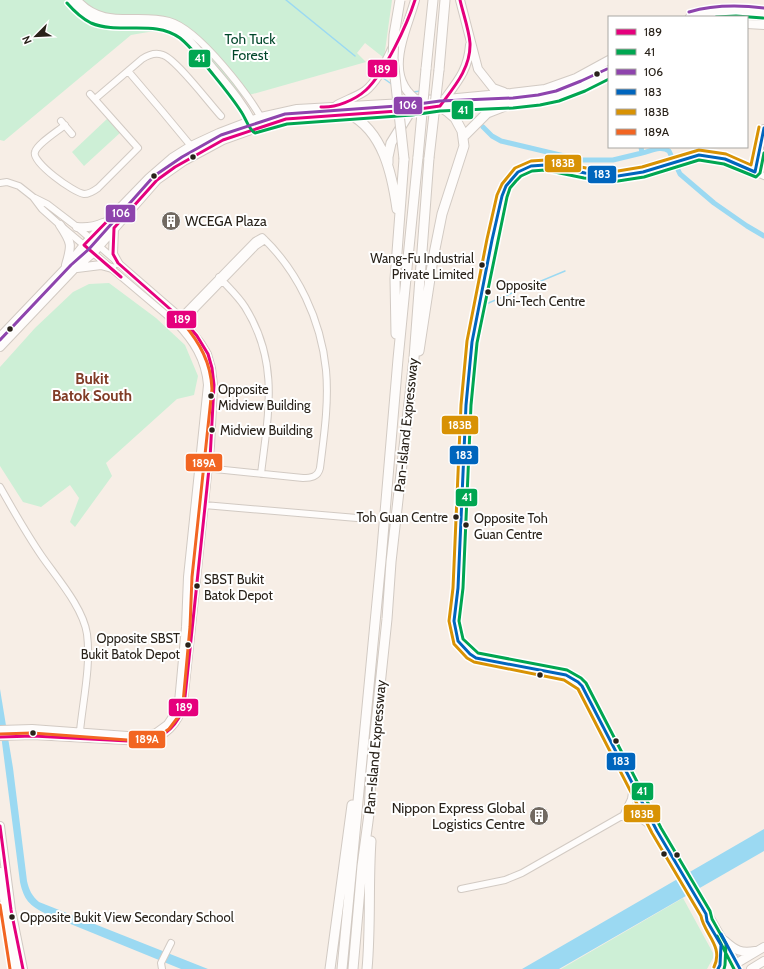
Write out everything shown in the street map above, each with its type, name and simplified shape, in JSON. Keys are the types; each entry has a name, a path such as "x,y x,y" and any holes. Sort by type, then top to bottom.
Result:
{"highway":[{"path":"398,359 395,280 404,158 393,58 394,35 400,0"},
{"name":"Pan-Island Expressway","path":"342,969 398,359 433,0"},
{"name":"Pan-Island Expressway","path":"353,969 371,771 387,619 391,562 408,418 429,158 445,0"},
{"path":"399,223 388,166 388,157 391,143 418,101"},
{"path":"408,418 411,407 436,241 445,202 464,146 462,131 455,118 442,102 429,104"},
{"path":"463,137 487,112 513,103"},
{"path":"349,114 358,119 371,131 388,166"},
{"path":"330,969 353,794 364,734"},
{"path":"367,969 369,952 369,867 372,826 368,814"}],"main road":[{"path":"415,0 406,23 400,47 399,60 400,75 406,89 410,95 418,101"},
{"path":"460,0 470,42 474,50 475,62 482,75 493,88 511,94"},
{"path":"696,16 719,12 764,13"},
{"path":"333,107 355,97 368,88 380,70 406,23"},
{"path":"748,24 764,25"},
{"path":"442,102 462,76 469,56 470,42"},
{"path":"442,102 545,89 562,84 588,73 608,61"},
{"path":"442,102 513,103 539,100 557,96 594,82 608,73"},
{"path":"0,347 75,268 93,254 157,180 174,167 255,124 293,110 418,101 429,104"},
{"path":"263,121 412,110 429,104"},
{"path":"0,337 64,270 84,244 108,222 138,189 172,158 191,146 219,133 255,124"},
{"path":"77,227 86,228 108,222"},
{"path":"60,225 69,238 71,249 64,270"},
{"path":"75,268 97,265 115,265 113,254 114,228"},
{"path":"0,826 11,910 23,969"},
{"path":"0,872 15,969"},
{"path":"718,969 720,965 723,943 740,952 761,948"},
{"path":"733,967 761,948"},
{"path":"751,969 764,961"}],"street":[{"path":"71,0 81,11 98,20 114,23 163,25 175,29 181,33 193,43 239,98 255,124"},
{"path":"78,0 87,10 98,15 114,18 164,20 184,27 232,77 251,101 263,121"},
{"path":"95,100 147,56 156,54 165,56 176,65 221,116"},
{"path":"128,71 191,146 201,152"},
{"path":"72,134 63,123 38,147 35,152 35,156 42,165 71,188 81,193 90,192 98,188 138,148 90,94"},
{"path":"755,172 764,128"},
{"path":"733,967 723,943 707,921 706,914 656,830 582,686 566,675 476,658 470,654 458,640 454,621 458,581 466,404 472,342 502,196 506,186 512,178 524,169 531,166 544,165 585,173 618,176 643,172 699,155 717,157 764,176"},
{"path":"0,183 7,182 19,186 47,204 90,238 115,265 176,323 196,347 207,379 200,468 187,578 185,626 178,702 175,712 164,727 147,735 139,736 32,728 0,729"},
{"path":"0,737 80,738 143,742 151,741 164,735 177,722 184,703 208,469 214,380 208,354 188,324 115,265 93,254 84,244 42,209 34,197"},
{"path":"176,323 221,279 265,240 276,251 287,266 309,304 318,329 323,350 327,389 322,454 318,473 312,478 306,478 200,468"},
{"path":"188,324 195,309 221,279"},
{"path":"221,279 237,297 253,321 261,340 268,366 269,415 261,474"},
{"path":"0,487 24,530 71,598 83,621 88,644 80,731"},
{"path":"204,505 357,518"},
{"path":"622,817 627,810 631,799 633,786"},
{"path":"461,889 505,880 522,873 643,804"},
{"path":"622,817 638,817 656,830"},
{"path":"162,969 162,962 171,943"}],"green space":[{"name":"Toh Tuck Forest","path":"0,0 392,0 384,58 365,43 357,53 366,62 235,99 196,54 170,35 161,32 150,32 131,35 4,141 0,140"},
{"path":"108,118 121,132 84,166 72,152"},
{"path":"109,283 156,318 185,345 198,376 194,395 177,399 106,463 112,476 75,527 70,522 79,498 70,485 41,507 23,502 0,466 0,367 35,328 73,292 89,284"},
{"path":"683,898 713,953 713,958 707,969 561,969"}],"water":[{"path":"0,689 13,768 27,881 33,895 39,902 208,969 181,969 46,914 35,908 28,901 23,893 20,882 0,727"},
{"path":"764,829 764,851 559,969 522,969"}],"waterway":[{"path":"286,0 355,56"},
{"path":"383,78 393,85"},
{"path":"413,92 421,91"},
{"path":"483,127 492,136 501,141 581,160 613,160 642,153"},
{"path":"641,148 642,153 659,148"},
{"path":"663,148 669,151 680,174 714,203 764,236"},
{"path":"486,304 565,271"}],"transit line":[{"name":"189","path":"321,107 339,105 362,94 366,90 381,72 395,48 415,0"},
{"name":"189","path":"0,737 33,736 147,742 160,737 170,729 175,724 184,706 210,459 214,385 212,368 208,354 197,336 187,324 118,263 113,254 114,228 157,180 175,167 223,140 286,119 412,110 440,106 461,77 470,52 470,43 460,0"},
{"name":"41","path":"67,3 78,14 91,23 113,28 159,29 170,32 180,38 207,67 234,101 255,133 287,124 412,115 440,111 513,108 540,105 559,101 585,91 608,80"},
{"name":"106","path":"689,12 726,6 764,8"},
{"name":"41","path":"748,17 763,18"},
{"name":"106","path":"0,340 71,265 89,249 154,176 182,157 221,135 285,114 411,105 440,101 513,98 538,95 556,91 607,69"},
{"name":"183B","path":"714,967 717,953 701,916 652,833 578,689 564,680 474,662 467,658 454,644 449,621 453,588 461,405 467,341 487,239 497,195 502,184 515,168 531,161 546,160 586,168 618,171 642,167 699,150 726,154 751,165 759,127"},
{"name":"183","path":"718,969 720,965 721,945 707,921 706,914 657,831 582,686 566,675 476,658 470,654 458,641 454,621 458,588 466,405 472,342 492,240 502,196 506,186 518,172 531,166 545,165 585,173 618,176 643,172 699,155 725,159 755,172 764,128"},
{"name":"41","path":"724,969 726,944 712,919 710,911 661,828 586,683 581,678 567,670 478,653 463,639 459,621 463,588 471,405 477,343 510,188 521,176 532,171 545,170 584,178 618,181 644,177 699,160 724,164 756,177 760,173 764,153"},
{"name":"189","path":"118,210 84,245 121,277"},
{"name":"189A","path":"0,734 32,733 141,741 157,737 169,729 178,717 183,703 190,627 192,577 212,389 204,354 195,338 183,323"},
{"name":"189","path":"0,826 11,910 23,969"},
{"name":"189A","path":"0,905 10,969"},
{"name":"183","path":"721,934 740,969"},
{"name":"41","path":"717,936 734,969"}],"place":[{"name":"WCEGA Plaza","path":"171,221"},
{"name":"Wang-Fu Industrial Private Limited","path":"482,265"},
{"name":"Opposite Uni-Tech Centre","path":"488,292"},
{"name":"Opposite Midview Building","path":"211,396"},
{"name":"Midview Building","path":"212,430"},
{"name":"Toh Guan Centre","path":"456,517"},
{"name":"Opposite Toh Guan Centre","path":"466,525"},
{"name":"SBST Bukit Batok Depot","path":"197,586"},
{"name":"Opposite SBST Bukit Batok Depot","path":"188,645"},
{"name":"Nippon Express Global Logistics Centre","path":"539,816"},
{"name":"Opposite Bukit View Secondary School","path":"12,917"}],"district":[{"name":"Bukit Batok South","path":"92,388"}]}
